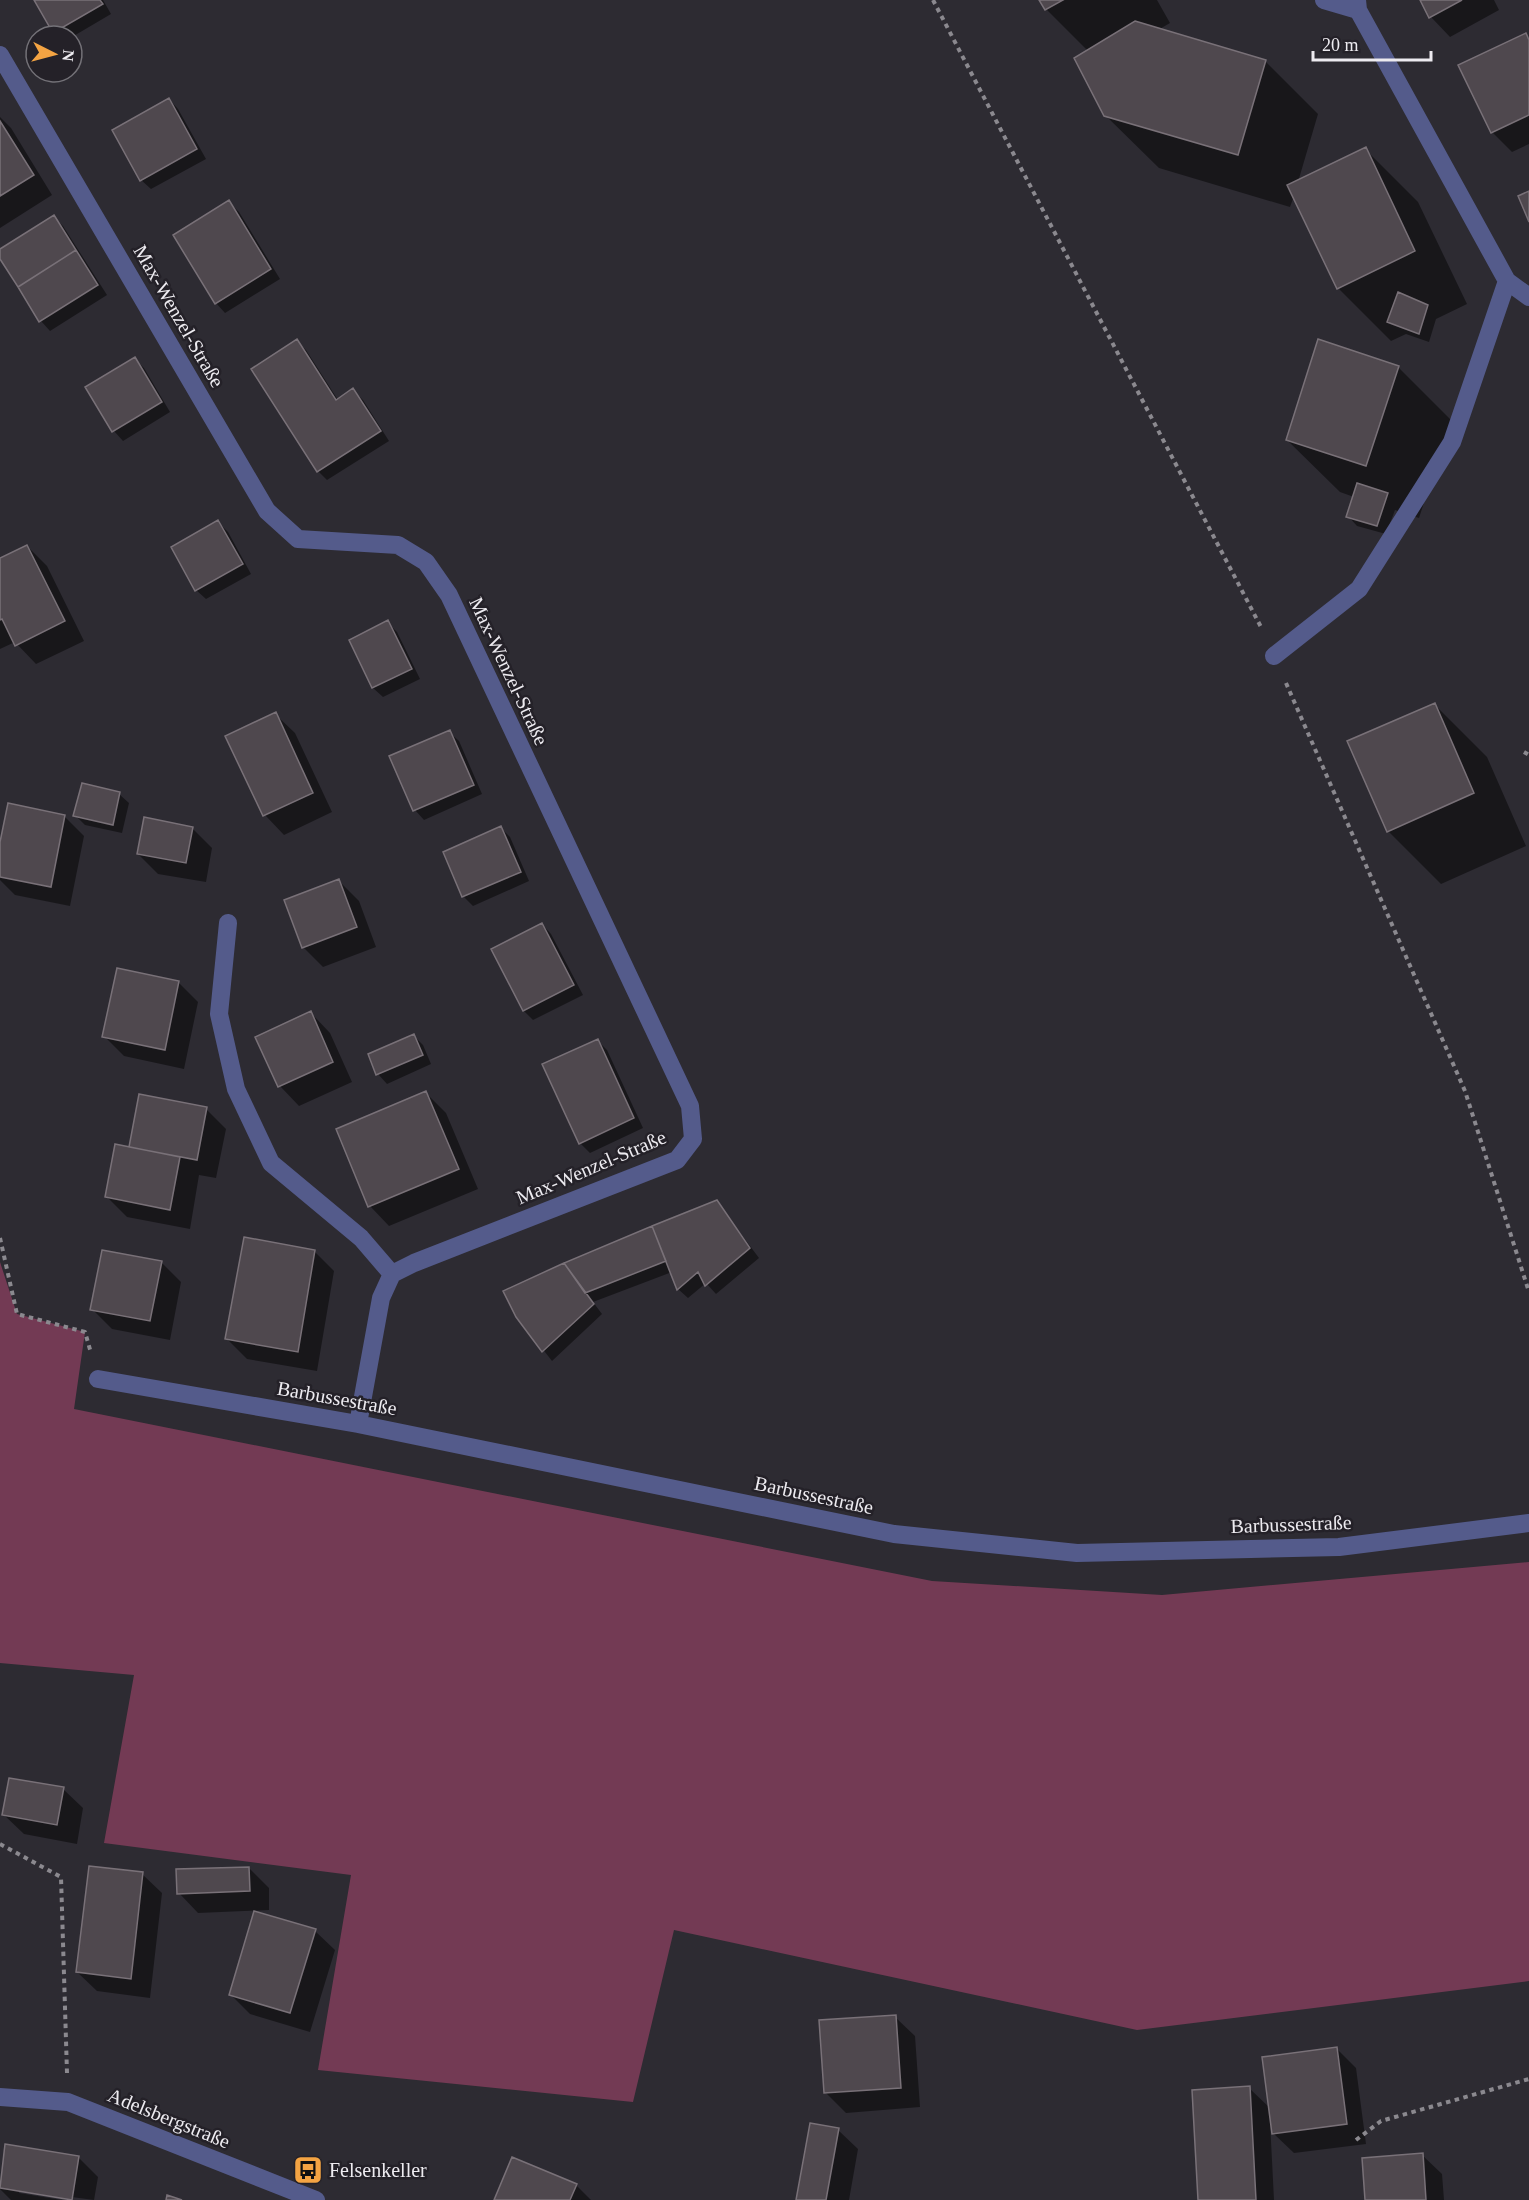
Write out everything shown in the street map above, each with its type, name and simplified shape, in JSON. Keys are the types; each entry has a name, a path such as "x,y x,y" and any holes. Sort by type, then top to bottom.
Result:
{"street":[{"path":"1324,0 1358,5 1507,281 1529,297"},
{"name":"Max-Wenzel-Straße","path":"0,55 267,512 298,538 398,545 426,562 448,596 690,1106 693,1139 677,1160 414,1263 392,1274"},
{"path":"1274,656 1359,589 1452,442 1507,281"},
{"path":"228,924 219,1014 236,1089 270,1163 361,1238 392,1274 381,1298 357,1424"},
{"name":"Barbussestraße","path":"98,1379 357,1424 894,1534 1077,1553 1340,1547 1529,1523"},
{"name":"Adelsbergstraße","path":"0,2097 68,2102 316,2200"}],"path":[{"path":"1524,752 1529,755"},
{"path":"0,1238 17,1314 85,1332 98,1379"},
{"path":"0,1844 61,1877 68,2102"},
{"path":"1356,2140 1381,2121 1529,2079"}],"shaded area":[{"path":"0,1262 17,1314 85,1332 74,1409 932,1581 1162,1595 1529,1562 1529,1981 1137,2030 674,1930 633,2102 318,2070 351,1875 104,1843 134,1675 0,1663"}],"building":[{"path":"34,0 100,0 103,4 69,24 48,24"},
{"path":"1039,0 1063,0 1045,10"},
{"path":"1420,0 1462,0 1429,18"},
{"path":"1135,21 1266,60 1238,155 1104,116 1074,58"},
{"path":"1526,33 1529,40 1529,115 1491,133 1458,65"},
{"path":"169,98 197,149 140,181 112,130"},
{"path":"0,121 34,175 0,196"},
{"path":"1366,147 1415,251 1337,289 1287,185"},
{"path":"1529,191 1529,222 1518,196"},
{"path":"229,200 271,269 215,304 173,235"},
{"path":"54,215 76,250 18,287 0,259 0,249"},
{"path":"76,250 98,285 39,322 18,287"},
{"path":"1398,292 1428,305 1419,334 1387,322"},
{"path":"297,339 336,400 353,388 381,431 317,472 251,369"},
{"path":"1318,339 1399,366 1366,466 1286,440"},
{"path":"135,357 162,402 112,432 85,387"},
{"path":"1357,483 1388,493 1377,526 1346,517"},
{"path":"218,520 243,564 195,591 171,547"},
{"path":"27,545 65,621 15,646 2,619 0,620 0,558"},
{"path":"388,620 412,669 372,688 349,640"},
{"path":"1435,703 1474,793 1387,832 1347,741"},
{"path":"276,712 313,793 263,816 225,736"},
{"path":"450,730 474,785 413,811 389,756"},
{"path":"82,783 120,792 113,825 73,816"},
{"path":"8,803 65,815 51,887 0,877 0,842"},
{"path":"144,817 193,827 186,863 137,854"},
{"path":"501,826 521,872 462,897 443,852"},
{"path":"339,879 357,927 302,948 284,900"},
{"path":"542,923 574,985 523,1011 491,949"},
{"path":"117,968 179,981 165,1050 102,1037"},
{"path":"311,1011 333,1062 278,1087 255,1037"},
{"path":"414,1034 423,1055 376,1075 368,1054"},
{"path":"598,1039 634,1118 579,1144 542,1064"},
{"path":"426,1091 459,1169 368,1207 336,1129"},
{"path":"139,1094 207,1107 197,1160 129,1147"},
{"path":"115,1144 180,1157 170,1210 105,1197"},
{"path":"717,1200 750,1248 705,1286 698,1272 677,1290 652,1226"},
{"path":"652,1226 666,1261 585,1293 564,1263"},
{"path":"244,1237 315,1250 298,1352 225,1339"},
{"path":"102,1250 162,1261 150,1321 90,1310"},
{"path":"564,1263 594,1304 542,1352 516,1317 503,1291"},
{"path":"9,1778 64,1787 57,1825 2,1815"},
{"path":"89,1866 143,1872 131,1979 76,1972"},
{"path":"249,1867 250,1891 177,1894 176,1869"},
{"path":"254,1911 316,1929 290,2013 229,1995"},
{"path":"896,2015 901,2088 824,2093 819,2020"},
{"path":"1337,2047 1347,2124 1272,2134 1262,2057"},
{"path":"1250,2086 1256,2200 1198,2200 1192,2090"},
{"path":"810,2123 839,2128 826,2200 796,2200"},
{"path":"5,2144 79,2156 72,2200 0,2188"},
{"path":"1423,2153 1426,2200 1365,2200 1362,2158"},
{"path":"512,2157 577,2184 570,2200 494,2200"},
{"path":"167,2195 182,2200 166,2200"}],"place":[{"name":"Felsenkeller","path":"308,2170"}]}
